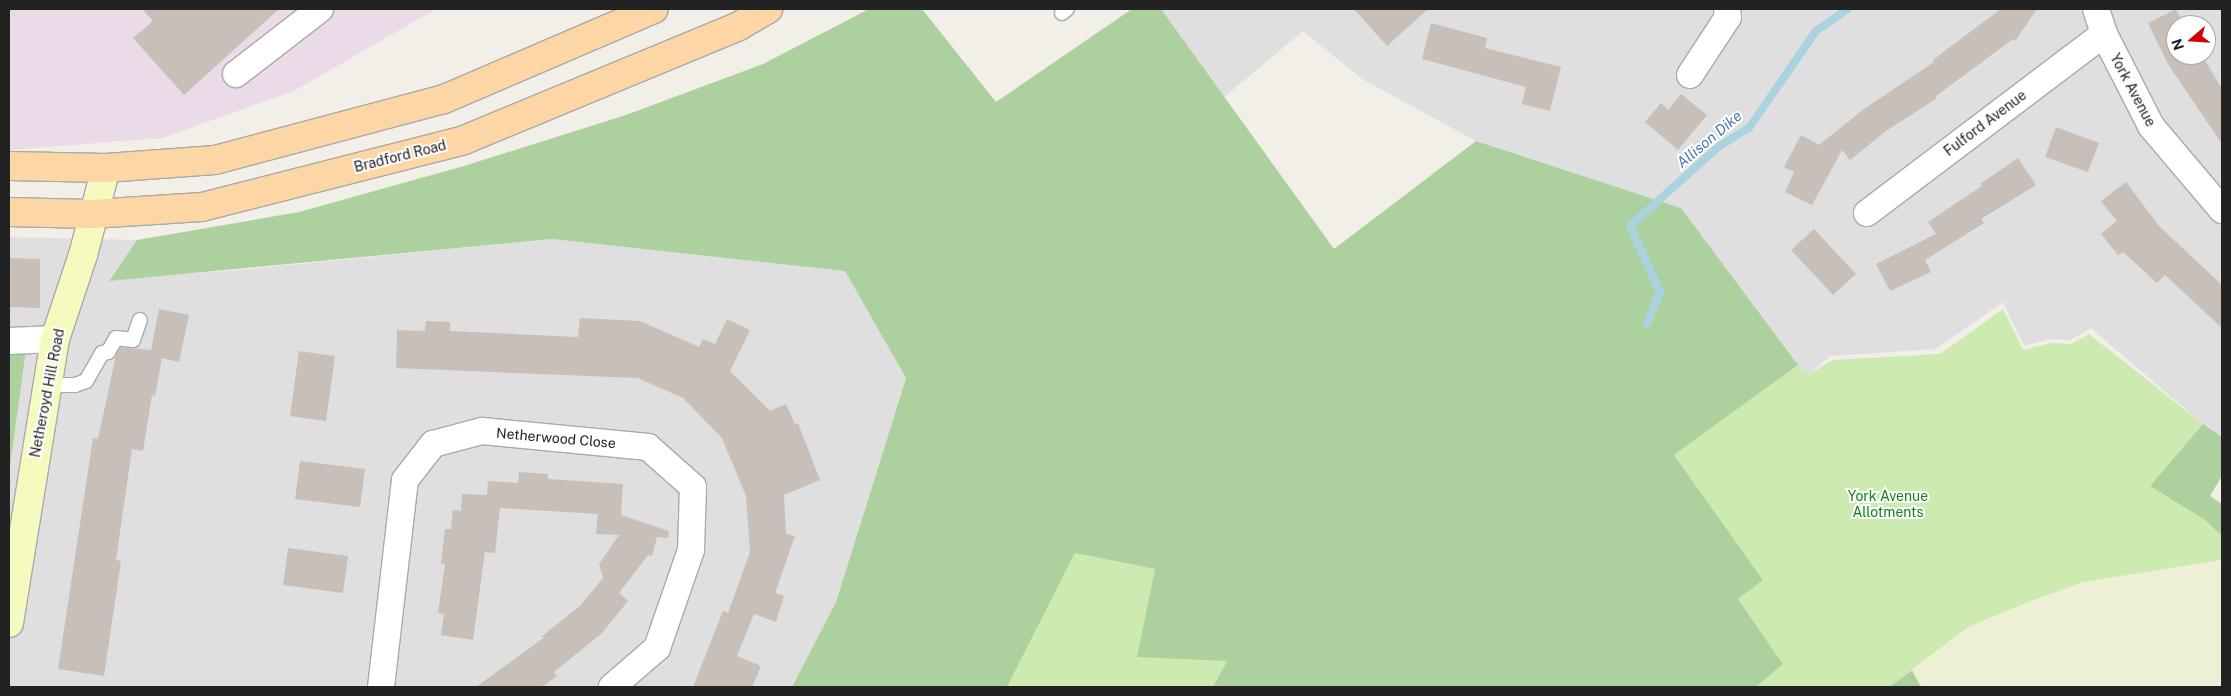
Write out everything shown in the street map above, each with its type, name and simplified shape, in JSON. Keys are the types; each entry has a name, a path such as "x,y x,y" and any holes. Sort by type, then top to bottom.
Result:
{"main road":[{"path":"9,166 106,168 215,160 444,99 654,9"},
{"name":"Bradford Road","path":"9,212 92,214 202,207 464,140 739,26 769,9"}],"street":[{"path":"236,74 320,9"},
{"path":"1690,75 1728,17 1727,9"},
{"name":"York Avenue","path":"2096,9 2104,34 2150,126 2222,210"},
{"name":"Fulford Avenue","path":"1868,213 2104,34"},
{"name":"Netheroyd Hill Road","path":"9,623 55,339 82,255 106,168"},
{"path":"9,340 55,339"},
{"name":"Netherwood Close","path":"381,687 405,480 433,444 482,431 648,447 693,487 691,550 657,648 612,687"}],"lane":[{"path":"47,385 75,384 86,381 102,353 108,352 116,338 133,340 140,320"}],"shaded area":[{"path":"9,9 436,9 294,91 162,138 9,150"},
{"path":"1161,9 2222,9 2222,437 2203,424 2091,328 2070,340 2051,339 2024,346 2003,302 1936,349 1830,356 1809,374 1798,365 1681,208 1476,141 1362,79 1303,31 1223,98"},
{"path":"9,237 137,240 109,280 249,269 552,239 845,271 906,377 836,602 792,687 9,687 9,474 26,350 9,352"}],"green space":[{"path":"869,9 922,9 996,102 1132,9 1161,9 1334,249 1476,141 1681,208 1798,365 1674,455 1763,580 1738,599 1783,664 1756,687 1213,687 1227,661 1137,657 1155,569 1075,553 1007,687 792,687 836,602 906,378 845,271 552,239 109,281 137,240 299,212 464,166 626,115 763,64"},
{"name":"York Avenue Allotments","path":"2003,309 2023,350 2051,343 2071,344 2089,334 2203,424 2150,486 2205,520 2222,536 2222,560 2083,582 2026,603 1968,627 1889,687 1756,687 1783,664 1738,599 1763,580 1674,455 1798,365 1809,374 1833,360 1940,354"},
{"path":"26,350 9,474 9,352"},
{"path":"2203,424 2222,437 2222,476 2210,496 2222,504 2222,536 2205,520 2150,486"},
{"path":"1075,553 1155,569 1227,661 1213,687 1007,687"},
{"path":"2222,560 2222,687 1921,687 1912,670 1968,626 2083,582"},
{"path":"1912,670 1921,687 1889,687"}],"building":[{"path":"142,9 279,9 184,95 133,38 153,21"},
{"path":"1354,9 1428,9 1387,46"},
{"path":"2001,9 2037,9 2015,41 2013,39 1936,96 1937,98 1886,131 1850,160 1842,150 1812,205 1785,192 1794,172 1784,167 1801,135 1819,145 1864,109 1934,62 1933,60"},
{"path":"2176,9 2179,15 2166,15 2166,60 2148,23"},
{"path":"1431,23 1487,38 1485,48 1561,67 1550,111 1522,104 1526,87 1422,59"},
{"path":"2169,65 2208,65 2222,89 2222,144"},
{"path":"1681,94 1707,115 1678,150 1645,122 1661,103 1668,110"},
{"path":"2056,127 2099,143 2088,172 2045,157"},
{"path":"2018,158 2036,185 1981,219 1984,223 1925,260 1931,272 1890,291 1876,264 1936,234 1928,222 1982,186 1980,184"},
{"path":"2126,182 2159,226 2222,285 2222,328 2165,275 2157,283 2123,252 2118,255 2101,234 2117,221 2101,201"},
{"path":"1814,229 1856,274 1833,295 1791,250"},
{"path":"9,258 40,259 40,308 9,307"},
{"path":"159,309 189,315 179,362 162,358 155,396 152,395 143,451 132,449 116,560 121,561 104,676 58,669 93,438 98,439 116,355 121,347 151,350"},
{"path":"580,318 640,321 699,347 703,339 715,344 727,319 750,330 730,371 770,411 786,404 795,424 798,423 820,480 784,495 786,534 795,536 775,593 784,596 776,622 754,614 737,656 761,666 752,687 693,687 723,611 728,613 750,552 746,496 722,438 683,398 638,378 396,368 397,330 425,331 426,321 450,322 450,331 578,337"},
{"path":"299,351 335,356 326,421 290,416"},
{"path":"300,461 365,469 360,507 295,499"},
{"path":"519,472 548,474 548,479 623,484 621,515 669,531 668,538 657,537 652,556 648,555 619,593 628,601 602,633 554,672 557,676 542,687 476,687 545,637 541,637 581,605 603,578 599,564 619,535 596,534 598,514 500,508 495,553 485,552 473,640 441,635 444,614 438,613 445,564 441,563 445,529 451,529 453,510 461,511 462,494 487,495 488,481 518,483"},
{"path":"288,548 348,556 343,593 283,585"}],"waterway":[{"name":"Allison Dike","path":"1647,323 1660,292 1630,226 1718,147 1749,128 1816,31 1848,9"}]}
